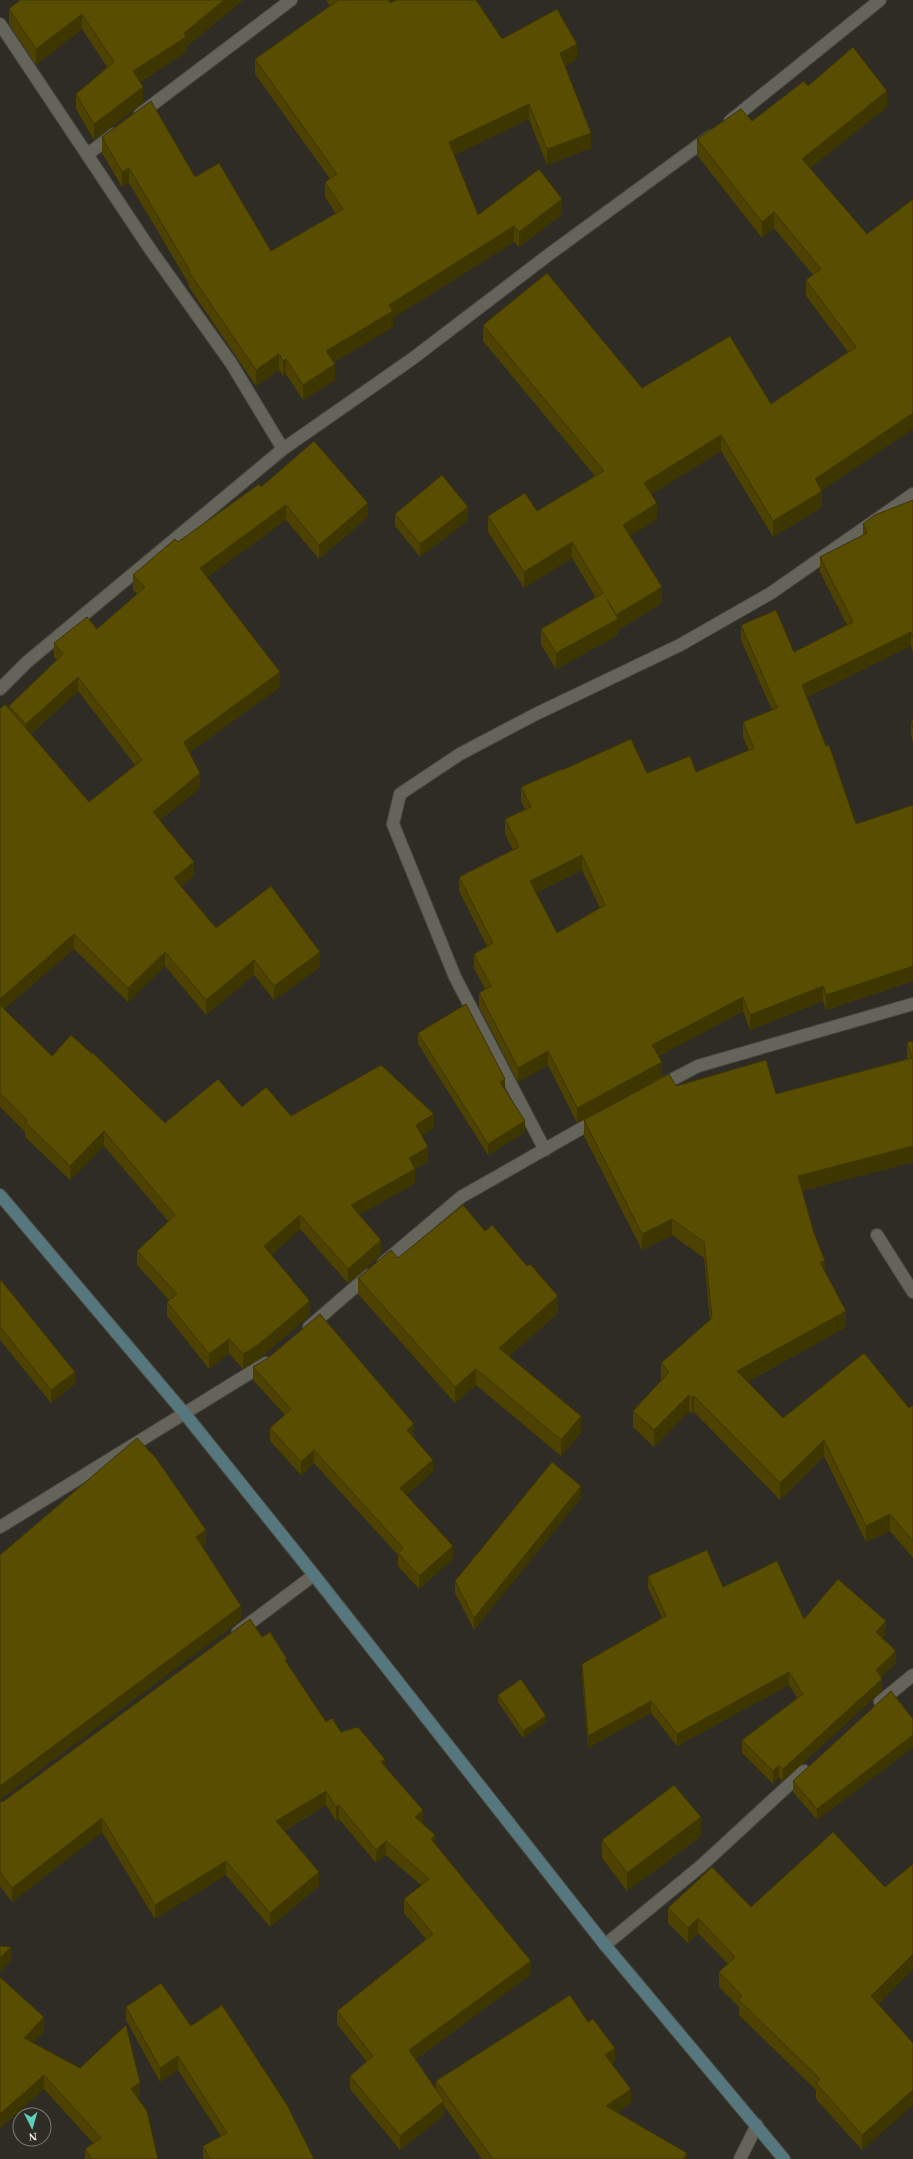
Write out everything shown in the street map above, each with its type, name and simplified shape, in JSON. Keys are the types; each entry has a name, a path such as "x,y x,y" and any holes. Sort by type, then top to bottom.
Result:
{"main road":[{"path":"0,1195 185,1414 314,1575 605,1946 757,2125 784,2159"}],"street":[{"path":"88,154 291,0"},
{"path":"0,689 27,662 283,449 412,359 551,253 714,134 880,0"},
{"path":"0,24 150,249 231,363 283,449"},
{"path":"545,1150 455,977 393,824 400,794 467,751 534,715 680,645 771,593 913,494"},
{"path":"646,1093 698,1066 913,1004"},
{"path":"300,1335 461,1197 606,1115"},
{"path":"877,1235 913,1292"},
{"path":"0,1527 185,1414 263,1365 275,1355"},
{"path":"231,1637 314,1575"},
{"path":"870,1711 913,1675"},
{"path":"605,1946 700,1866 811,1764"},
{"path":"740,2159 757,2125"}],"building":[{"path":"20,0 224,0 184,33 186,37 133,71 143,87 94,124 76,94 114,62 82,14 36,49 9,9"},
{"path":"336,0 389,0 391,3 396,0 476,0 502,39 557,9 577,44 560,53 591,133 547,149 529,104 449,142 478,215 539,169 562,199 519,232 514,226 389,305 393,311 326,351 335,364 303,385 286,359 283,361 279,354 256,370 189,272 190,271 129,168 122,172 102,137 151,101 195,177 219,163 271,251 343,209 325,182 337,174 255,59 337,1"},
{"path":"853,47 887,91 802,159 867,234 913,199 913,413 815,479 822,491 773,521 721,435 644,483 657,503 623,525 662,587 616,615 607,599 618,619 556,653 541,629 603,593 572,542 524,572 488,516 525,493 537,511 604,471 483,325 547,273 642,388 730,336 771,404 856,347 806,280 821,269 774,212 762,222 697,139 741,109 752,121 804,81 808,86"},
{"path":"314,441 368,503 319,545 286,505 200,568 280,672 184,742 200,773 153,812 194,862 174,878 216,928 271,886 320,952 274,986 254,960 206,1000 165,952 128,988 74,934 0,999 0,709 5,704 89,802 142,760 78,677 26,724 9,706 63,654 54,643 87,617 97,629 145,587 133,575 175,539 178,542 259,484 261,487"},
{"path":"442,475 468,507 420,544 395,514"},
{"path":"913,500 913,638 911,632 802,685 826,746 829,745 856,824 913,805 913,966 826,995 823,986 750,1015 743,997 652,1045 662,1062 577,1108 548,1051 518,1068 479,993 491,986 474,954 493,943 459,877 519,847 505,819 531,807 521,787 562,769 631,739 647,773 690,756 696,772 754,748 743,722 777,708 741,625 776,610 794,652 853,622 820,557 867,533 863,524 875,515","holes":["582,855 605,905 557,933 530,881"]},
{"path":"466,1004 505,1079 500,1082 525,1121 488,1144 418,1033"},
{"path":"0,1005 52,1056 71,1035 92,1054 93,1053 165,1123 218,1079 242,1107 266,1087 291,1116 381,1065 434,1114 416,1125 428,1147 409,1158 415,1169 351,1205 381,1240 348,1269 300,1215 264,1246 310,1301 259,1344 243,1354 229,1339 209,1354 167,1302 177,1294 137,1251 175,1215 104,1131 70,1166 25,1122 27,1120 0,1093"},
{"path":"913,1041 913,1146 798,1176 814,1233 825,1261 820,1262 846,1311 737,1371 783,1418 864,1353 909,1408 913,1405 913,1541 890,1514 866,1526 824,1440 780,1483 694,1396 692,1398 689,1395 654,1430 633,1411 669,1372 661,1363 712,1318 704,1242 672,1219 642,1234 584,1120 669,1074 676,1086 766,1060 776,1094 912,1058 907,1042"},
{"path":"463,1205 485,1231 492,1225 527,1266 530,1264 558,1296 499,1348 581,1416 561,1440 476,1369 455,1387 358,1278 391,1250 398,1258"},
{"path":"0,1279 75,1372 51,1390 0,1327"},
{"path":"320,1314 414,1424 407,1430 433,1460 400,1488 453,1546 419,1576 398,1553 403,1548 314,1450 301,1462 270,1428 291,1409 253,1367 268,1358"},
{"path":"137,1438 156,1458 206,1530 196,1537 241,1606 0,1786 0,1555"},
{"path":"552,1462 581,1486 474,1618 455,1581"},
{"path":"707,1550 723,1587 777,1561 804,1619 838,1579 886,1621 876,1632 896,1651 876,1670 882,1679 783,1769 779,1765 773,1771 742,1740 803,1694 789,1672 677,1734 651,1701 588,1736 582,1664 666,1616 648,1576"},
{"path":"250,1619 262,1637 270,1632 287,1659 285,1660 326,1722 332,1718 341,1732 358,1727 385,1759 381,1762 423,1810 415,1817 435,1835 431,1839 531,1961 409,2050 444,2101 400,2136 350,2076 373,2056 337,2011 433,1934 404,1899 429,1879 386,1841 376,1850 339,1805 336,1807 326,1791 276,1821 319,1872 270,1913 226,1861 155,1905 102,1818 12,1888 0,1872 0,1802 4,1801"},
{"path":"521,1679 546,1716 523,1731 498,1695"},
{"path":"891,1691 913,1719 913,1735 817,1809 793,1781"},
{"path":"674,1785 701,1817 627,1873 602,1840"},
{"path":"833,1832 885,1887 913,1864 913,1954 871,1996 913,2043 913,2090 862,2135 816,2083 820,2079 739,2000 742,1996 719,1972 735,1957 698,1918 688,1928 668,1908 712,1867 751,1907"},
{"path":"0,1946 11,1947 0,1958"},
{"path":"0,1977 44,2017 24,2038 80,2068 126,2025 140,2082 131,2089 147,2111 158,2159 92,2159 85,2149 101,2138 44,2075 0,2114"},
{"path":"161,1983 191,2026 222,2005 287,2105 314,2159 210,2159 203,2146 227,2133 178,2056 160,2068 126,2007"},
{"path":"570,1995 588,2022 593,2019 615,2048 605,2055 631,2089 606,2106 687,2153 683,2159 493,2159 436,2081"}]}
